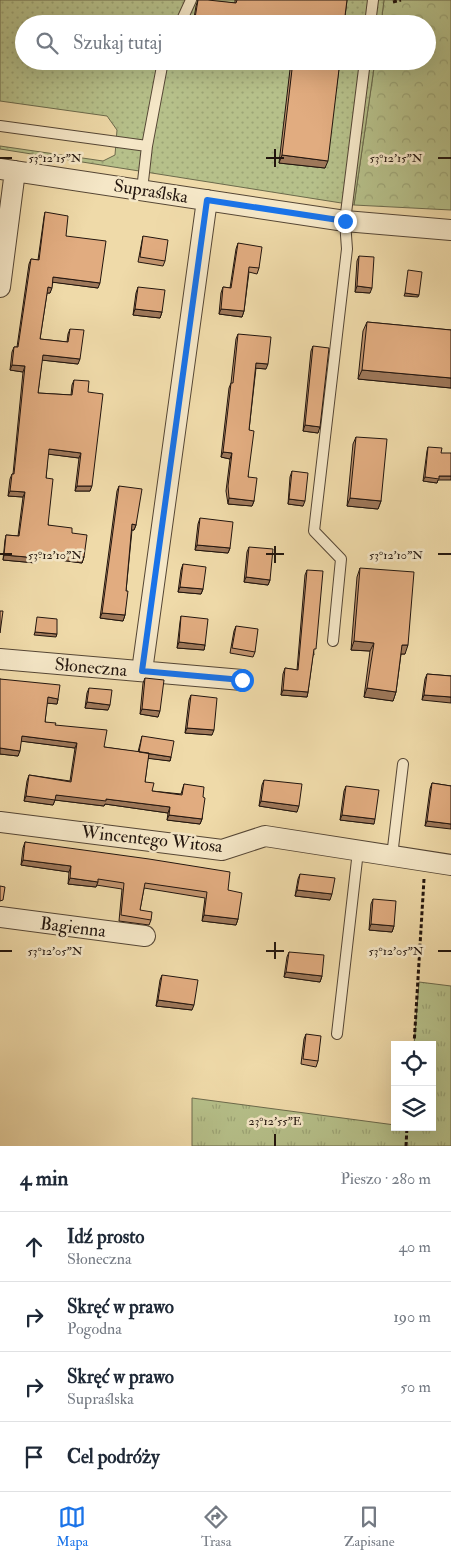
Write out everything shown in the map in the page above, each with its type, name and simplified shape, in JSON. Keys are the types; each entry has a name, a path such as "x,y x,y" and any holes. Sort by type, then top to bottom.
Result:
{"street":[{"name":"Supraślska","path":"8,170 345,221 451,230"},
{"path":"0,287 8,170"},
{"path":"142,671 207,200"},
{"name":"Słoneczna","path":"0,659 242,680"},
{"name":"Wincentego Witosa","path":"0,822 222,850 265,836 451,865"},
{"name":"Bagienna","path":"0,917 146,936"}],"lane":[{"path":"184,15 191,0"},
{"path":"371,15 372,0"},
{"path":"142,190 147,146 161,70"},
{"path":"333,641 341,559 314,531 347,249 345,221 364,70"},
{"path":"0,126 147,146"},
{"path":"392,856 403,764"},
{"path":"336,1034 358,851"}],"path":[{"path":"393,2 401,0"},
{"path":"414,1041 425,861"},
{"path":"406,1146 407,1131"}],"green space":[{"path":"0,0 384,0 382,15 15,15 15,70 374,70 354,205 0,149 0,146 103,161 115,155 117,130 107,116 0,101"},
{"path":"384,0 451,0 451,210 354,205 374,70 436,70 436,15 382,15"},
{"path":"419,982 451,986 451,1146 192,1146 192,1098 391,1124 391,1131 436,1131 436,1041 414,1041"}],"building":[{"path":"198,0 236,3 237,0 347,0 345,15 196,15"},
{"path":"292,70 339,70 328,161 282,155"},
{"path":"45,212 68,216 66,236 106,241 100,283 53,277 52,288 48,287 40,339 68,342 70,329 84,330 80,359 43,355 38,393 72,395 74,380 89,381 88,392 103,394 92,486 77,486 81,453 49,449 46,478 53,479 48,525 72,528 72,533 87,535 84,557 39,552 38,558 4,555 6,535 19,536 25,492 10,491 12,474 14,474 25,366 12,365 14,347 18,347 31,259 39,260"},
{"path":"143,236 168,240 165,261 140,257"},
{"path":"238,243 262,247 259,268 249,267 244,311 221,309 223,287 231,288"},
{"path":"359,256 374,257 372,288 357,286"},
{"path":"408,270 422,272 419,295 405,293"},
{"path":"138,287 165,290 162,312 135,309"},
{"path":"367,322 451,330 451,378 362,370"},
{"path":"238,334 271,337 268,364 256,363 249,430 254,431 248,477 257,478 254,501 229,498 228,486 232,453 223,452"},
{"path":"313,346 329,348 320,427 305,425"},
{"path":"356,437 387,439 381,501 350,498"},
{"path":"428,447 442,448 441,453 451,453 451,476 439,476 439,479 425,477"},
{"path":"292,471 308,473 305,501 289,499"},
{"path":"119,486 142,489 136,525 132,524 125,615 102,613"},
{"path":"200,518 233,522 230,548 197,545"},
{"path":"249,547 273,549 270,580 246,577"},
{"path":"183,564 206,567 203,589 180,587"},
{"path":"360,568 414,572 408,645 402,645 396,692 367,688 374,643 354,641"},
{"path":"307,570 323,571 316,649 314,649 308,692 283,690 285,668 298,670"},
{"path":"0,611 3,611 0,633"},
{"path":"181,616 208,619 205,645 179,642"},
{"path":"37,617 57,619 57,634 35,632"},
{"path":"236,626 258,629 255,652 232,648"},
{"path":"427,674 451,676 451,697 424,695"},
{"path":"145,678 164,680 160,711 142,709"},
{"path":"0,679 60,685 58,699 48,697 45,722 56,723 55,725 107,730 104,747 149,753 145,782 154,783 152,791 182,795 184,784 204,787 203,797 205,798 202,819 169,815 170,807 56,795 55,800 26,796 29,775 71,782 77,743 22,736 20,751 0,748"},
{"path":"89,688 112,690 110,705 87,702"},
{"path":"191,695 217,698 214,730 187,728"},
{"path":"142,736 174,741 171,757 139,752"},
{"path":"264,780 302,784 299,806 261,801"},
{"path":"432,783 451,786 451,824 427,821"},
{"path":"346,786 379,790 375,819 342,815"},
{"path":"25,842 230,872 228,890 242,893 238,919 204,915 207,892 145,883 140,910 152,912 151,920 121,915 124,883 98,879 98,882 70,878 71,866 23,860"},
{"path":"300,874 335,878 332,894 297,890"},
{"path":"0,886 5,887 3,900 0,901"},
{"path":"373,899 396,901 394,926 371,924"},
{"path":"289,952 324,955 322,976 286,972"},
{"path":"162,975 198,980 194,1005 158,1000"},
{"path":"306,1034 321,1036 318,1061 303,1059"}],"route":[{"path":"242,680 142,671 207,200 345,221"}]}
